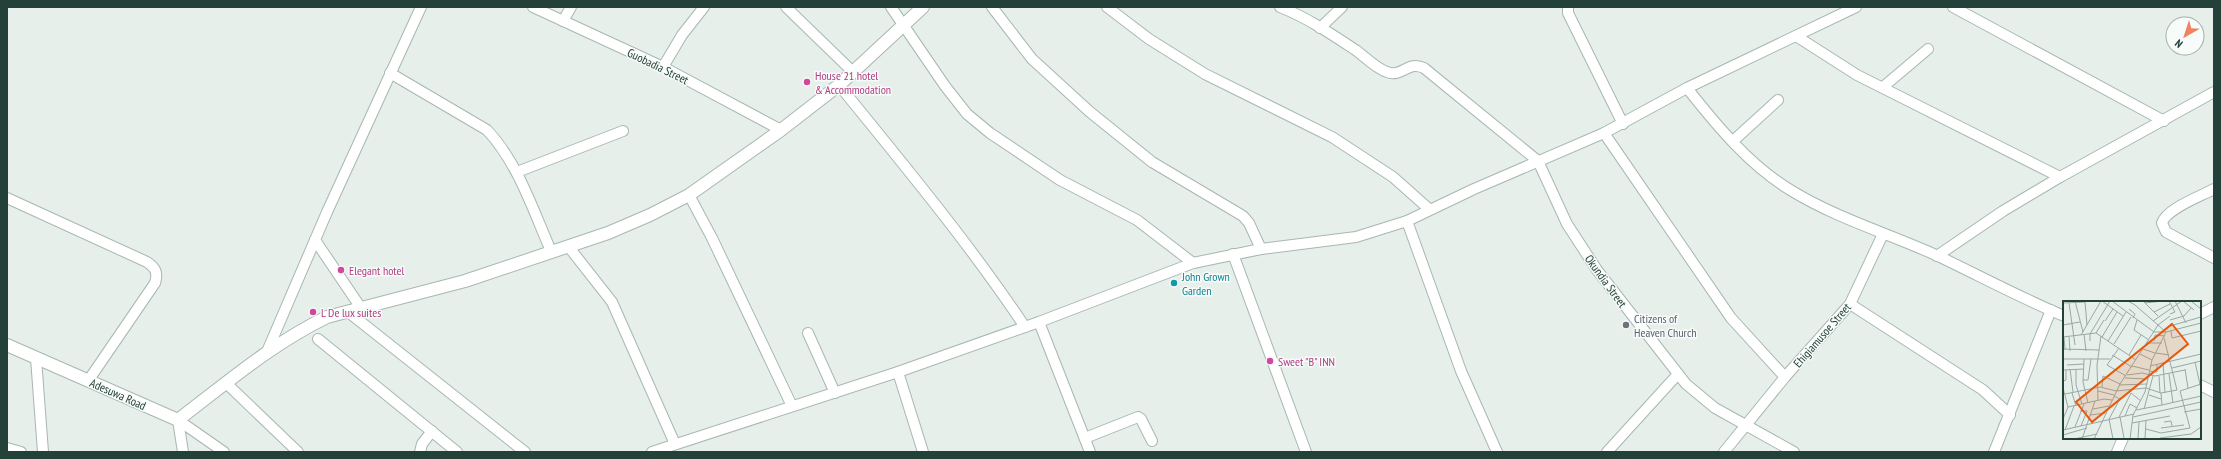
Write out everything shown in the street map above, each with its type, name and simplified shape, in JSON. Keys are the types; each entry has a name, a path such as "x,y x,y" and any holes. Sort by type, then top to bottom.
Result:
{"street":[{"path":"266,354 315,240 421,7"},
{"name":"Guobadia Street","path":"533,7 663,67 781,130"},
{"path":"563,21 571,7"},
{"path":"663,67 682,35 704,7"},
{"path":"786,7 853,72"},
{"path":"891,7 903,26 967,114 1023,157 1060,180 1137,220 1193,263"},
{"path":"184,452 178,420 226,383 309,325 327,317 347,311 465,281 608,233 650,215 689,195 781,130 839,85 923,7"},
{"path":"992,7 1032,59 1090,112 1152,162 1243,216 1249,223 1260,249"},
{"path":"1107,7 1149,39 1205,74 1332,137 1393,177 1429,209"},
{"path":"1280,7 1320,28 1387,72 1402,71 1411,65 1417,65 1424,68 1538,161"},
{"path":"1320,28 1342,7"},
{"path":"1568,7 1568,13 1623,124"},
{"path":"652,452 898,372 1039,322 1193,263 1260,249 1356,237 1407,221 1429,209 1623,124 1687,88 1856,7"},
{"path":"1953,7 2164,121"},
{"path":"1796,36 1857,75 2060,177"},
{"path":"1883,87 1928,49"},
{"path":"390,73 487,130 517,172 551,252"},
{"path":"839,85 913,177 1006,298 1025,327"},
{"path":"1687,88 1715,123 1733,141 1773,178 1792,191 1883,234 1937,256 2063,316"},
{"path":"1937,256 2003,212 2060,177 2164,121 2214,92"},
{"path":"1733,141 1778,100"},
{"path":"517,172 623,131"},
{"path":"1604,133 1731,318 1784,377"},
{"name":"Okundia Street","path":"1538,161 1567,224 1597,270 1686,384 1715,408 1782,449 1794,452"},
{"path":"2214,189 2171,211 2163,217 2162,223 2166,232 2214,258"},
{"path":"689,195 712,238 792,406"},
{"path":"7,198 147,262 154,267 156,273 154,283 88,381"},
{"path":"1407,221 1461,371 1497,452"},
{"name":"Ehigiamusoe Street","path":"1724,452 1784,377 1850,304 1883,234"},
{"path":"315,240 361,308"},
{"path":"568,246 612,302 675,444"},
{"path":"1233,254 1306,452"},
{"path":"1850,304 1982,390 2010,415"},
{"path":"2201,314 2214,307"},
{"path":"1994,452 2051,310"},
{"path":"347,311 525,452"},
{"path":"1039,322 1090,452"},
{"path":"808,333 835,393"},
{"path":"318,339 457,452"},
{"name":"Adesuwa Road","path":"7,345 178,420 224,452"},
{"path":"36,358 43,452"},
{"path":"898,372 923,452"},
{"path":"1607,452 1678,374"},
{"path":"226,383 298,452"},
{"path":"2201,386 2214,392"},
{"path":"1085,438 1138,417 1142,419 1152,441"},
{"path":"420,452 422,444 432,431"},
{"path":"2117,452 2123,439"},
{"path":"7,448 21,452"}],"place":[{"name":"House 21 hotel & Accommodation","path":"807,82"},
{"name":"Elegant hotel","path":"341,270"},
{"name":"John Grown Garden","path":"1174,283"},
{"name":"L De lux suites","path":"313,312"},
{"name":"Citizens of Heaven Church","path":"1626,325"},
{"name":"Sweet \"B\" INN","path":"1270,361"}]}
